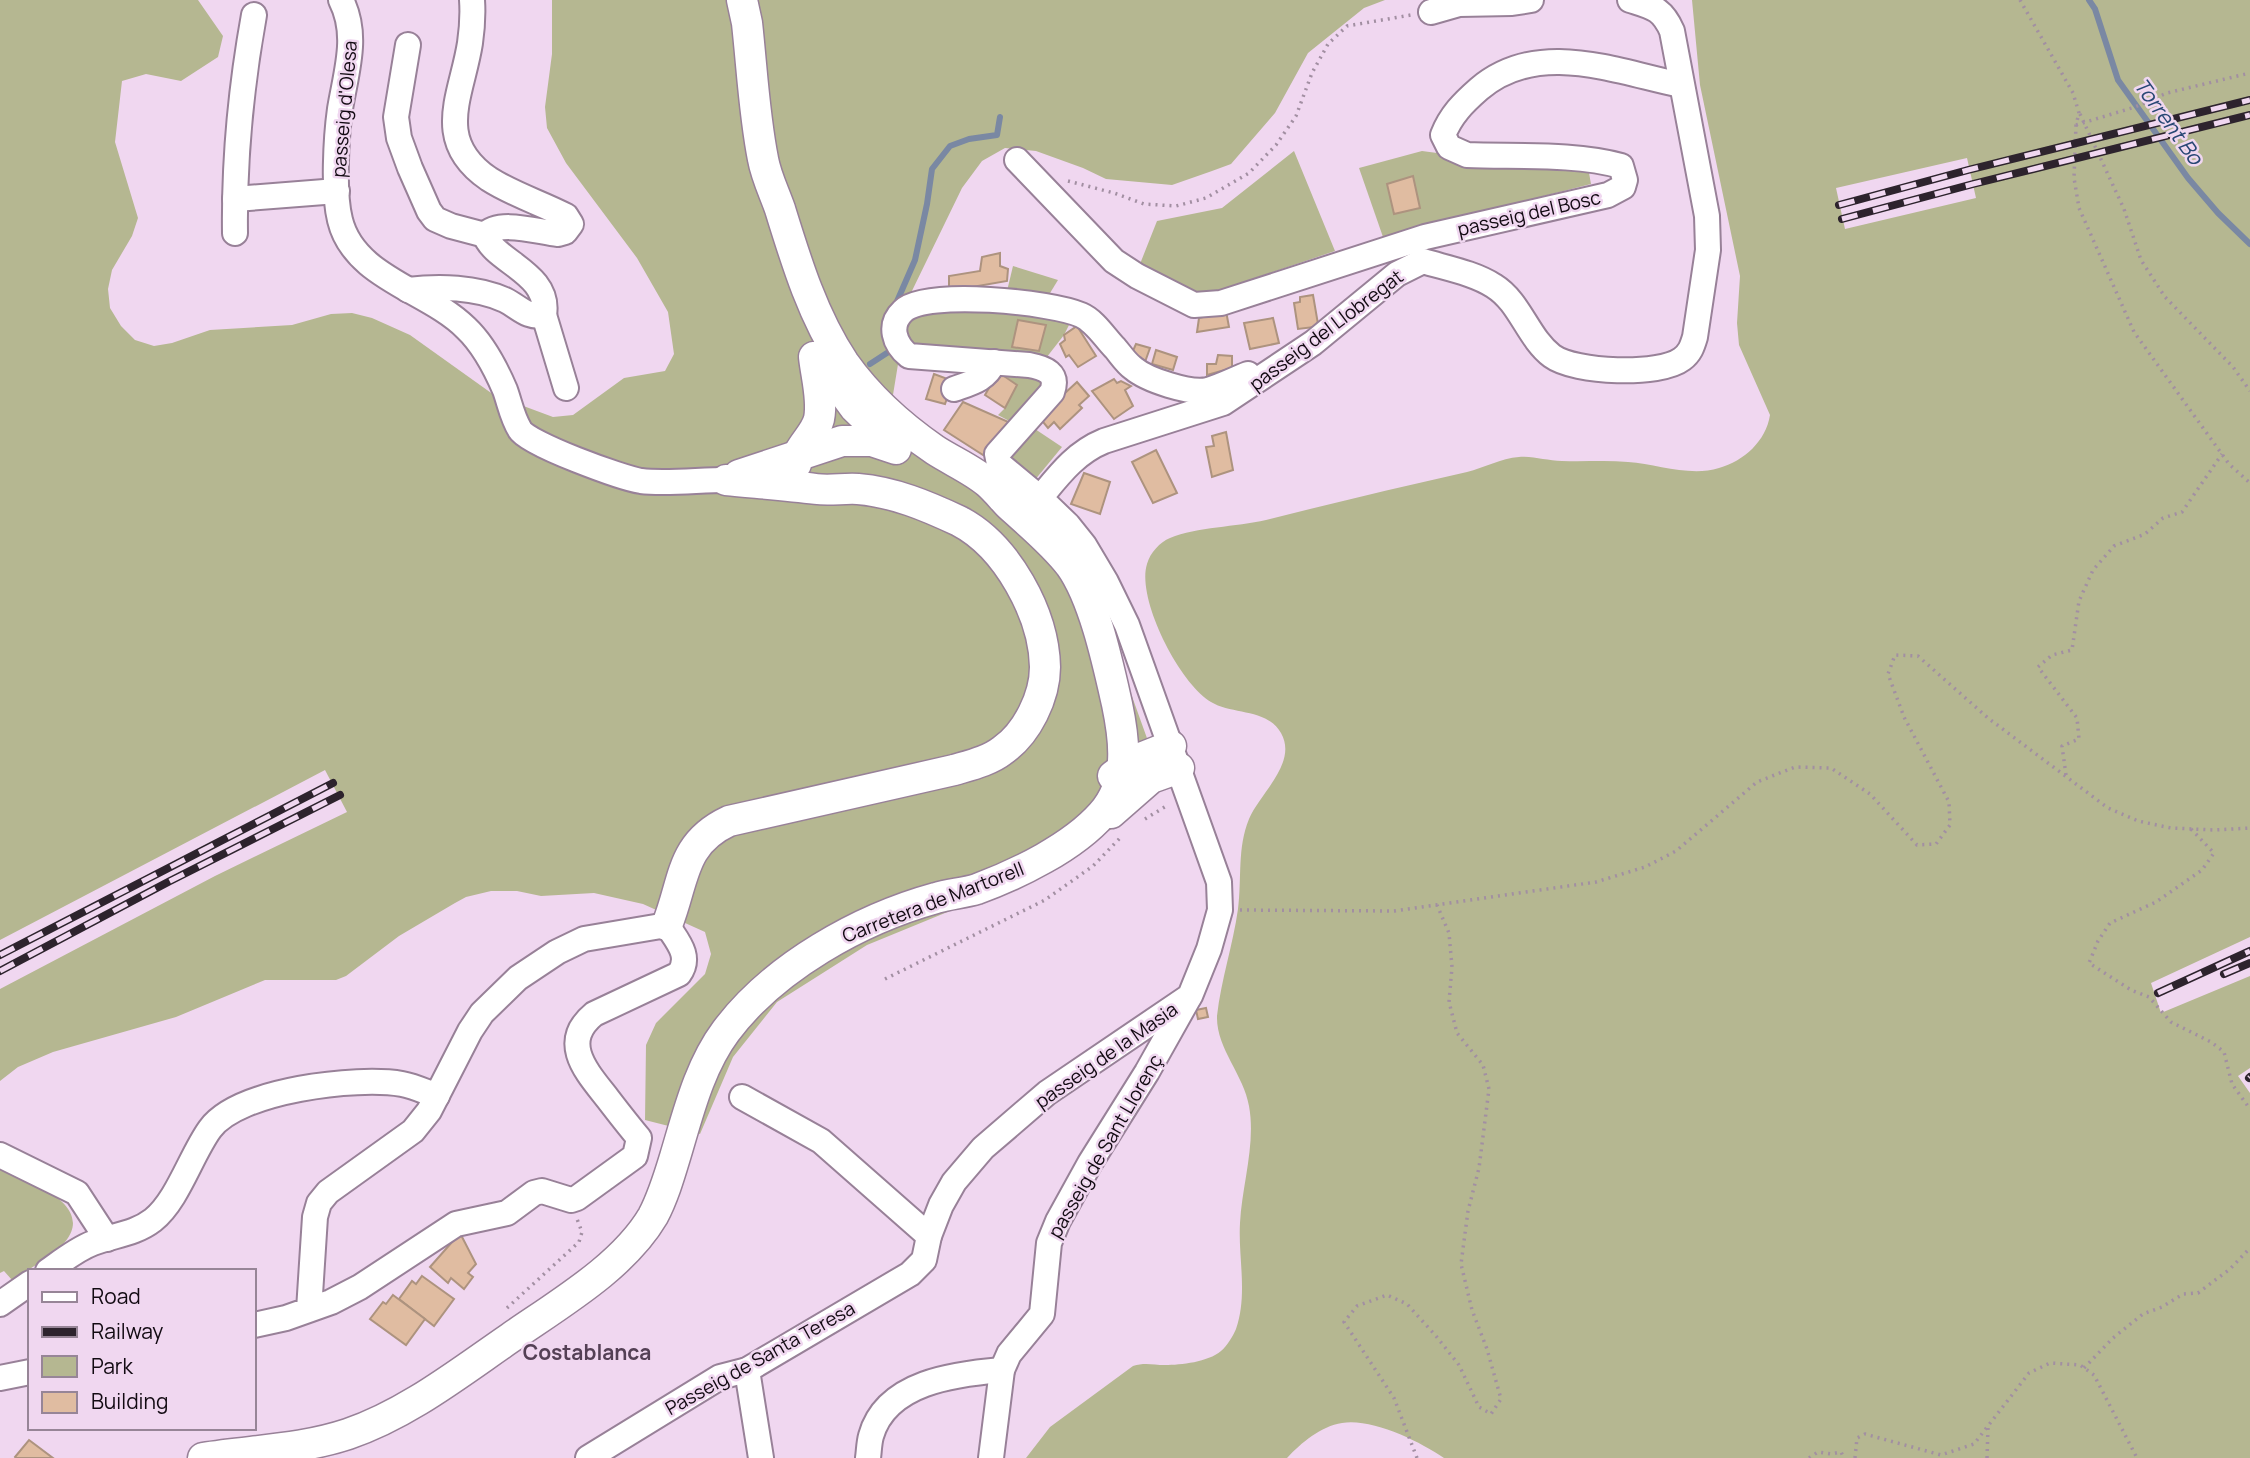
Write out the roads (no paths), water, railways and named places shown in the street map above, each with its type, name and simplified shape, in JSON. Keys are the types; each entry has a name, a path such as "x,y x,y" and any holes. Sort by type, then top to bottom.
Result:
{"main road":[{"name":"Carretera de Martorell","path":"203,1458 314,1445 382,1421 459,1373 584,1285 638,1238 655,1212 698,1083 716,1046 726,1030 776,981 839,937 868,923 935,898 972,891 1046,856 1086,815 1102,814 1138,772 1095,621 1072,568 987,481 902,439 844,362 809,293 764,166 742,0"},
{"path":"764,166 764,206 792,303 812,346 832,379 880,434 902,439"},
{"path":"797,471 819,421 818,387 812,346"},
{"path":"726,480 797,471 842,441 855,408 855,396 844,362"},
{"path":"819,421 855,408"},
{"path":"842,441 902,439"},
{"path":"667,925 691,851 708,832 729,821 983,761 1002,751 1024,729 1042,689 1045,667 1042,648 1025,595 1007,563 981,536 945,515 891,494 855,489 818,490 797,471"},
{"path":"1048,542 1076,623 1096,699 1115,753 1138,772 1179,769"},
{"path":"1086,815 1103,767 1103,745 1096,699"}],"street":[{"name":"passeig d'Olesa","path":"341,0 347,12 351,46 340,112 337,191 340,221 353,249 407,290 439,307 467,328 492,362 505,390 513,419 522,434 544,447 640,481 726,480"},
{"path":"472,0 470,43 454,107 454,128 461,149 473,166 489,178 566,216 571,224 565,232 558,234 501,226 491,229 485,235"},
{"path":"1431,12 1459,4 1531,0"},
{"name":"passeig del Llobregat","path":"1040,498 1075,457 1088,447 1223,403 1294,356 1397,274 1424,249 1496,287 1549,355 1562,363 1580,368 1622,371 1670,365 1680,361 1691,351 1695,337 1708,250 1707,216 1681,85 1677,51 1666,18 1658,10 1630,0"},
{"path":"235,233 236,149 244,71 254,15"},
{"path":"408,45 396,117 399,138 410,168 435,219 485,235"},
{"name":"passeig del Bosc","path":"1017,160 1114,261 1194,305 1221,303 1424,249 1608,195 1623,187 1625,180 1621,166 1610,163 1467,155 1449,147 1443,135 1450,118 1492,79 1507,70 1549,60 1585,64 1681,85"},
{"path":"235,199 337,191"},
{"path":"485,235 488,244 513,262 543,295 544,315 566,388"},
{"path":"407,290 431,287 465,290 502,299 526,314 536,317 544,315"},
{"path":"1179,769 1127,625 1106,582 1082,542 1040,498 999,464 997,454 1052,392 1054,377 1043,368 909,356 901,350 895,339 894,328 901,312 911,305 923,302 988,299 1054,309 1081,315 1092,323 1132,368 1191,391 1206,391 1218,387 1294,356"},
{"path":"954,389 977,382 990,370 994,362"},
{"name":"passeig de la Masia","path":"929,1236 941,1205 954,1182 983,1148 1047,1093 1190,996 1209,949 1220,910 1219,882 1179,769"},
{"path":"256,1324 309,1310 331,1302 360,1287 456,1224 507,1213 534,1193 542,1191 571,1200 586,1194 635,1156 639,1148 639,1138 586,1072 577,1045 578,1034 584,1022 594,1014 679,974 685,965 685,957 667,925 584,939 557,952 518,978 476,1022 438,1096 413,1130 328,1192 319,1203 315,1217 309,1310"},
{"name":"passeig de Sant Llorenç","path":"991,1458 1002,1370 1009,1354 1042,1314 1049,1243 1058,1221 1190,996"},
{"path":"51,1269 80,1249 138,1229 155,1219 209,1130 218,1119 239,1105 292,1089 364,1082 403,1084 438,1096"},
{"path":"742,1097 821,1140 929,1236"},
{"path":"0,1154 77,1193 107,1239"},
{"name":"Passeig de Santa Teresa","path":"588,1458 720,1377 747,1370 910,1273 924,1260 929,1236"},
{"path":"0,1304 28,1284"},
{"path":"747,1370 761,1458"},
{"path":"868,1458 871,1435 878,1421 902,1394 928,1382 1002,1370"},
{"path":"0,1378 28,1372"}],"waterway":[{"name":"Torrent Bo","path":"2089,0 2095,9 2118,80 2188,178 2250,244"},
{"path":"895,306 915,260 932,169 950,146 969,139 997,135 1000,117"},
{"path":"870,364 890,351 889,346"}],"railway":[{"path":"1839,205 2250,100"},
{"path":"1842,219 2250,115"},
{"path":"0,955 333,783"},
{"path":"0,971 340,795"},
{"path":"2158,993 2250,951"},
{"path":"2224,974 2250,963"}],"district":[{"name":"Costablanca","path":"587,1352"}]}
